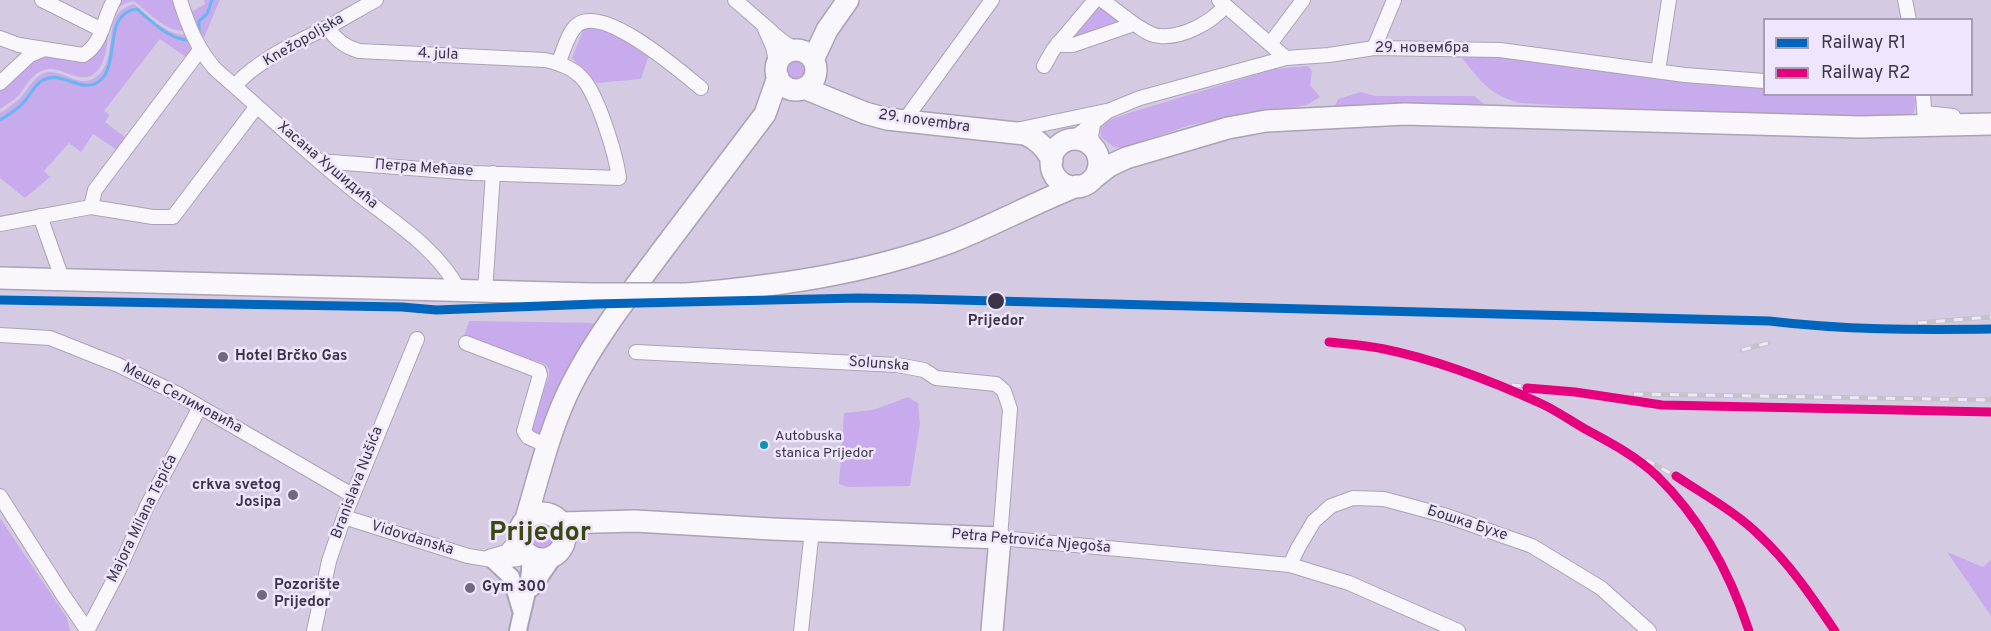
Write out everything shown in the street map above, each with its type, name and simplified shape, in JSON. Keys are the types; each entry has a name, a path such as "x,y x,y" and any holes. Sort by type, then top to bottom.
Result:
{"main road":[{"path":"806,57 848,0"},
{"path":"765,114 784,54 806,57 840,102"},
{"path":"525,542 547,446 571,387 590,352 620,308 765,114 814,79 806,57"},
{"path":"777,71 786,87 801,89"},
{"name":"29. novembra","path":"801,89 887,119 1011,131 1035,139 1069,140"},
{"path":"0,278 485,292 687,294 791,283 871,266 950,242 996,223 1086,182 1109,166 1126,158 1228,128 1266,121 1405,114 1925,120 1991,124"},
{"path":"1035,139 1046,149 1053,167 1066,185 1086,182 1099,162 1096,151"},
{"path":"1040,202 1053,167 1054,152 1069,140 1081,140 1096,151 1126,158"},
{"path":"537,484 540,498 565,533 559,551"},
{"path":"525,542 535,514 544,513 556,519"},
{"name":"Petra Petrovića Njegoša","path":"556,519 591,523 635,521 1000,538"},
{"path":"525,542 542,559 559,551 591,523"},
{"path":"992,631 1000,538"}],"street":[{"path":"42,0 102,30"},
{"path":"0,38 42,50 83,55 91,51 114,0"},
{"path":"91,207 94,190 195,40 180,0"},
{"name":"Knežopoljska","path":"235,86 249,73 292,44 376,0"},
{"path":"735,0 806,57"},
{"path":"904,121 992,0"},
{"path":"1044,66 1058,43 1095,0"},
{"path":"1102,0 1149,34 1168,36 1214,18 1222,3 1286,57"},
{"path":"1270,44 1303,0"},
{"path":"1374,48 1394,0"},
{"path":"1658,71 1669,0"},
{"path":"1905,0 1909,18"},
{"path":"558,63 572,30 583,22 600,21 647,46 701,88"},
{"path":"763,24 773,47 777,71"},
{"path":"1058,43 1073,45 1134,24"},
{"name":"4. jula","path":"328,27 332,36 340,43 359,51 545,60 558,63 580,76 594,97 617,162 619,178"},
{"name":"Хасана Хушидића","path":"195,40 215,69 256,106 435,256 449,273 449,290"},
{"name":"29. новембра","path":"1093,125 1108,111 1140,98 1286,57 1329,56 1374,48 1500,50 1658,71 1763,81"},
{"path":"0,83 30,55 42,50"},
{"path":"1923,96 1925,120 1946,116 1991,115"},
{"path":"0,224 91,207 153,217 173,217 256,106"},
{"name":"29. novembra","path":"1011,131 1108,111"},
{"path":"1069,140 1093,125"},
{"path":"1093,125 1091,136 1096,151"},
{"name":"Петра Мећаве","path":"319,161 493,173 619,178"},
{"name":"Петра Мећаве","path":"485,292 493,173"},
{"path":"40,216 63,281"},
{"name":"Меше Селимовића","path":"0,335 50,338 118,364 178,394 352,495"},
{"name":"Branislava Nušića","path":"314,631 329,561 344,517 417,339"},
{"path":"466,344 539,371 540,375 524,431 528,437 547,446"},
{"name":"Solunska","path":"636,352 897,365 924,370 936,378 996,384 1004,391 1010,409 1000,538"},
{"name":"Majora Milana Tepića","path":"87,630 118,572 147,506 200,407"},
{"path":"0,496 87,630"},
{"name":"Бошка Бухе","path":"1290,565 1310,527 1321,513 1331,506 1353,498 1384,499 1447,516 1532,546 1601,588 1649,631"},
{"name":"Vidovdanska","path":"344,517 468,556 487,559"},
{"path":"801,631 812,530"},
{"name":"Petra Petrovića Njegoša","path":"1000,538 1290,565 1349,583 1458,631"},
{"path":"487,559 501,555 525,542 531,572 518,631"},
{"path":"524,607 540,574 559,551"},
{"path":"487,559 511,577 524,607"}],"shaded area":[{"path":"115,0 174,0 185,31 164,25 134,1 123,5 116,11 112,20 106,51 98,70 92,75 81,77 56,70 44,70 35,75 19,95 0,109 0,83 34,56 83,55"},
{"path":"204,0 220,0 202,42 190,13 205,4"},
{"path":"134,4 165,29 187,35 194,46 186,57 160,39 104,111 110,115 105,122 126,138 117,150 93,134 81,152 69,143 44,171 50,177 25,198 0,178 0,113 17,101 44,73 57,73 83,81 96,77 107,62 117,15 124,8"},
{"path":"1099,5 1124,21 1072,39"},
{"path":"594,24 650,52 641,79 597,83 572,58 583,30"},
{"path":"1494,56 1636,75 1763,83 1763,96 1914,96 1916,100 1914,112 1909,117 1648,111 1520,103 1493,92 1462,58"},
{"path":"797,61 804,64 807,71 804,78 797,81 790,78 787,71 790,64"},
{"path":"1308,66 1312,71 1310,85 1320,97 1307,105 1190,125 1122,148 1114,147 1101,137 1100,127 1109,120 1132,112 1275,69"},
{"path":"1361,92 1375,96 1474,96 1483,103 1487,111 1334,108 1338,99"},
{"path":"469,321 600,323 541,436 535,435 532,423 549,376 549,369 545,364 464,336"},
{"path":"908,397 918,403 920,424 910,486 848,487 839,484 844,413 873,410"},
{"path":"0,518 67,618 70,631 0,631"},
{"path":"542,520 553,525 558,536 553,547 542,552 531,547 526,536 531,525"},
{"path":"1947,552 1983,567 1991,560 1991,616"}],"waterway":[{"path":"199,32 199,21 207,14 212,0"},
{"path":"0,120 21,106 37,85 49,78 56,77 85,85 99,82 109,66 116,26 127,12 137,9 168,33 189,40"}],"railway":[{"path":"1918,323 1991,317"},
{"path":"1329,342 1370,346 1404,354 1484,379 1548,407 1632,456 1657,476 1673,493 1700,529 1733,588 1749,631"},
{"path":"1742,350 1768,343"},
{"path":"1512,385 1662,405 1991,412"},
{"path":"1634,394 1991,400"},
{"path":"1646,460 1709,497 1765,542 1803,584 1835,631"}],"rail line":[{"name":"R1","path":"0,300 402,307 436,310 858,298 1769,321 1880,329 1991,329"},
{"name":"R2","path":"1329,342 1370,346 1404,354 1484,379 1548,407 1632,456 1657,476 1673,493 1700,529 1733,588 1749,631"},
{"name":"R2","path":"1527,388 1575,392 1662,405 1991,412"},
{"name":"R2","path":"1676,476 1751,527 1791,569 1835,631"}],"place":[{"name":"Prijedor","path":"996,301"},
{"name":"Hotel Brčko Gas","path":"223,357"},
{"name":"Autobuska stanica Prijedor","path":"764,445"},
{"name":"crkva svetog Josipa","path":"293,495"},
{"name":"Gym 300","path":"470,588"},
{"name":"Pozorište Prijedor","path":"262,595"}],"district":[{"name":"Prijedor","path":"540,535"}]}
